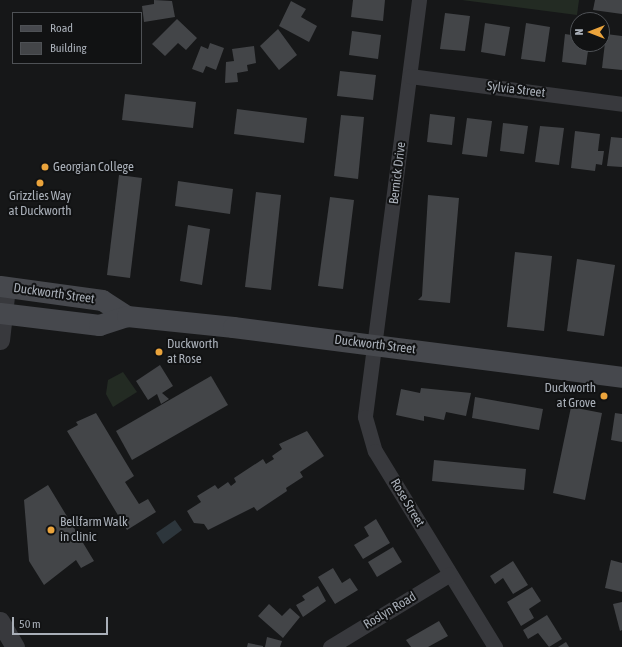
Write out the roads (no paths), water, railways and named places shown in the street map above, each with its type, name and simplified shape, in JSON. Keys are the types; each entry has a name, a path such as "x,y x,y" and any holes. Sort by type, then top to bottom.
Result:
{"main road":[{"name":"Duckworth Street","path":"3,287 102,300 127,316"},
{"name":"Duckworth Street","path":"2,313 99,325 127,316 622,377"}],"street":[{"name":"Bernick Drive","path":"375,346 419,0"},
{"name":"Sylvia Street","path":"410,76 622,104"},
{"path":"0,340 3,287"},
{"name":"Rose Street","path":"375,346 364,409 366,429 375,451 495,647"},
{"name":"Roslyn Road","path":"330,647 450,574"},
{"path":"0,621 15,647"}],"place":[{"name":"Georgian College","path":"45,167"},
{"name":"Grizzlies Way at Duckworth","path":"40,183"},
{"name":"Duckworth at Rose","path":"159,352"},
{"name":"Duckworth at Grove","path":"604,396"},
{"name":"Bellfarm Walk in clinic","path":"51,530"}]}
